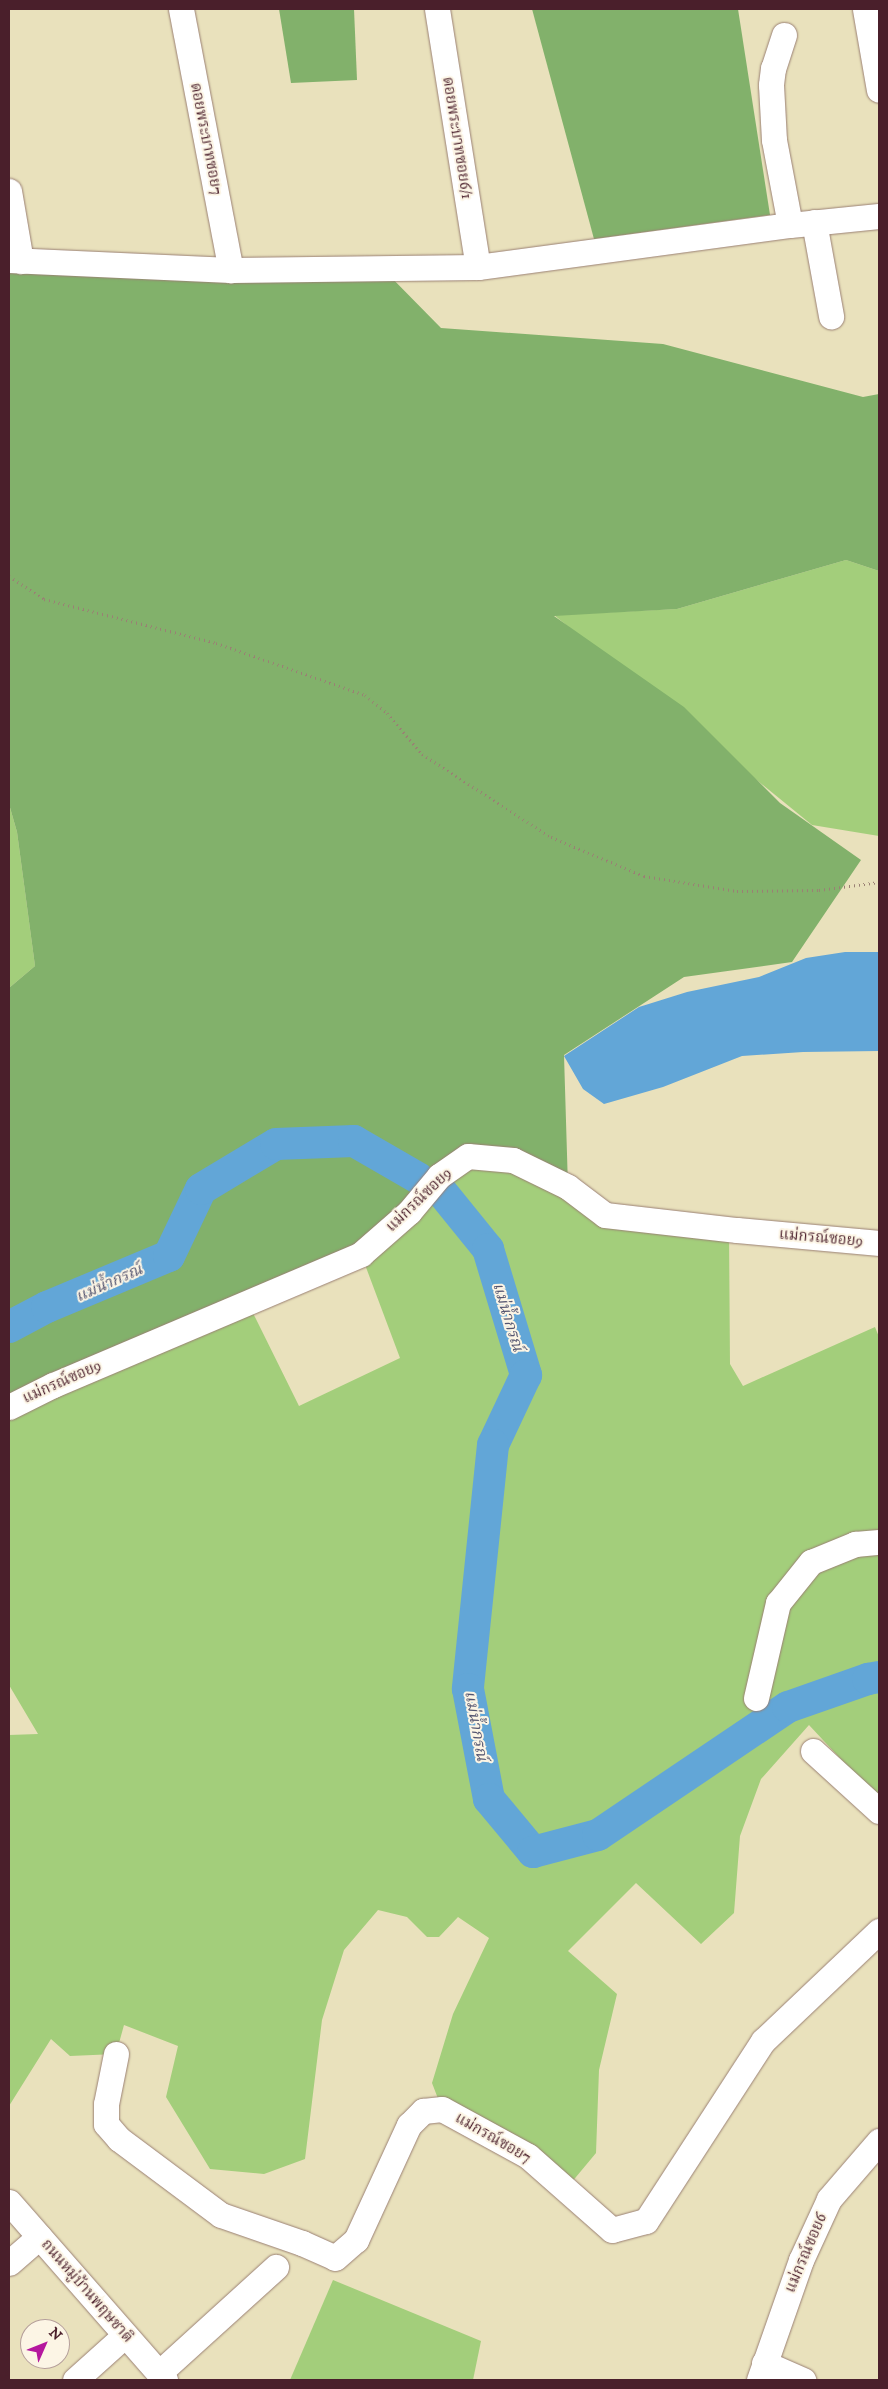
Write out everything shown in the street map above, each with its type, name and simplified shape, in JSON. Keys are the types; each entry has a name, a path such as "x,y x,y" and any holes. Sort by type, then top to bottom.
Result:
{"street":[{"name":"ดอยพระบาทซอย7","path":"181,9 231,270"},
{"name":"ดอยพระบาทซอย6/1","path":"437,9 478,267"},
{"path":"865,9 879,90"},
{"path":"784,35 772,68 774,140 830,316"},
{"path":"9,191 15,260 231,270 478,267 802,224 879,216"},
{"name":"แม่กรณ์ซอย9","path":"9,1406 53,1385 361,1254 409,1212 439,1176 468,1156 513,1160 568,1187 605,1215 737,1230 879,1243"},
{"path":"756,1698 778,1603 811,1562 855,1544 879,1542"},
{"path":"813,1751 879,1811"},
{"name":"แม่กรณ์ซอย7","path":"116,2054 106,2104 106,2124 119,2139 221,2214 302,2243 335,2258 356,2240 409,2125 423,2111 442,2109 528,2156 612,2230 646,2221 763,2041 879,1931"},
{"name":"แม่กรณ์ซอย6","path":"761,2372 801,2260 829,2199 879,2141"},
{"name":"ถนนหมู่บ้านพฤษชาติ","path":"9,2202 162,2377"},
{"path":"9,2263 39,2237"},
{"path":"162,2377 276,2267"},
{"path":"75,2380 125,2336"},
{"path":"761,2372 803,2380"}],"path":[{"path":"9,576 44,599 216,643 365,695 387,713 422,754 551,837 644,876 736,891 819,890 879,882"}],"green space":[{"path":"279,9 354,9 357,80 291,83"},
{"path":"532,9 738,9 770,215 594,239"},
{"path":"9,256 382,268 441,328 663,344 863,397 879,394 879,571 846,560 677,609 554,616 684,707 780,803 861,860 792,962 684,977 564,1055 568,1187 468,1156 361,1254 9,1413 9,988 35,966 17,832 9,804"},
{"path":"846,560 879,571 879,836 812,825 554,615 677,609"},
{"path":"9,804 17,832 35,966 9,988"},
{"path":"468,1156 513,1160 605,1215 729,1229 730,1364 743,1386 875,1327 879,1337 879,1800 809,1725 761,1779 740,1836 734,1913 701,1944 636,1883 568,1951 617,1994 599,2070 596,2153 566,2189 442,2109 432,2083 453,2014 489,1938 458,1917 439,1937 427,1937 407,1917 378,1910 344,1950 322,2020 305,2159 264,2174 210,2169 166,2097 178,2046 124,2025 116,2054 70,2056 51,2039 9,2106 9,1735 38,1734 9,1685 9,1411 248,1303 299,1406 400,1358 361,1254"},
{"path":"333,2280 481,2341 473,2380 290,2380"}],"water":[{"path":"845,952 879,952 879,1051 803,1052 742,1056 663,1087 604,1104 583,1089 564,1056 639,1007 687,992 759,977 806,958"}],"waterway":[{"name":"แม่น้ำกรณ์","path":"9,1327 47,1307 169,1256 201,1189 276,1144 354,1141 418,1178"},
{"name":"แม่น้ำกรณ์","path":"441,1191 488,1249 526,1375 493,1445 468,1689 489,1799 533,1852 598,1835 788,1707 868,1679 879,1677"}]}
